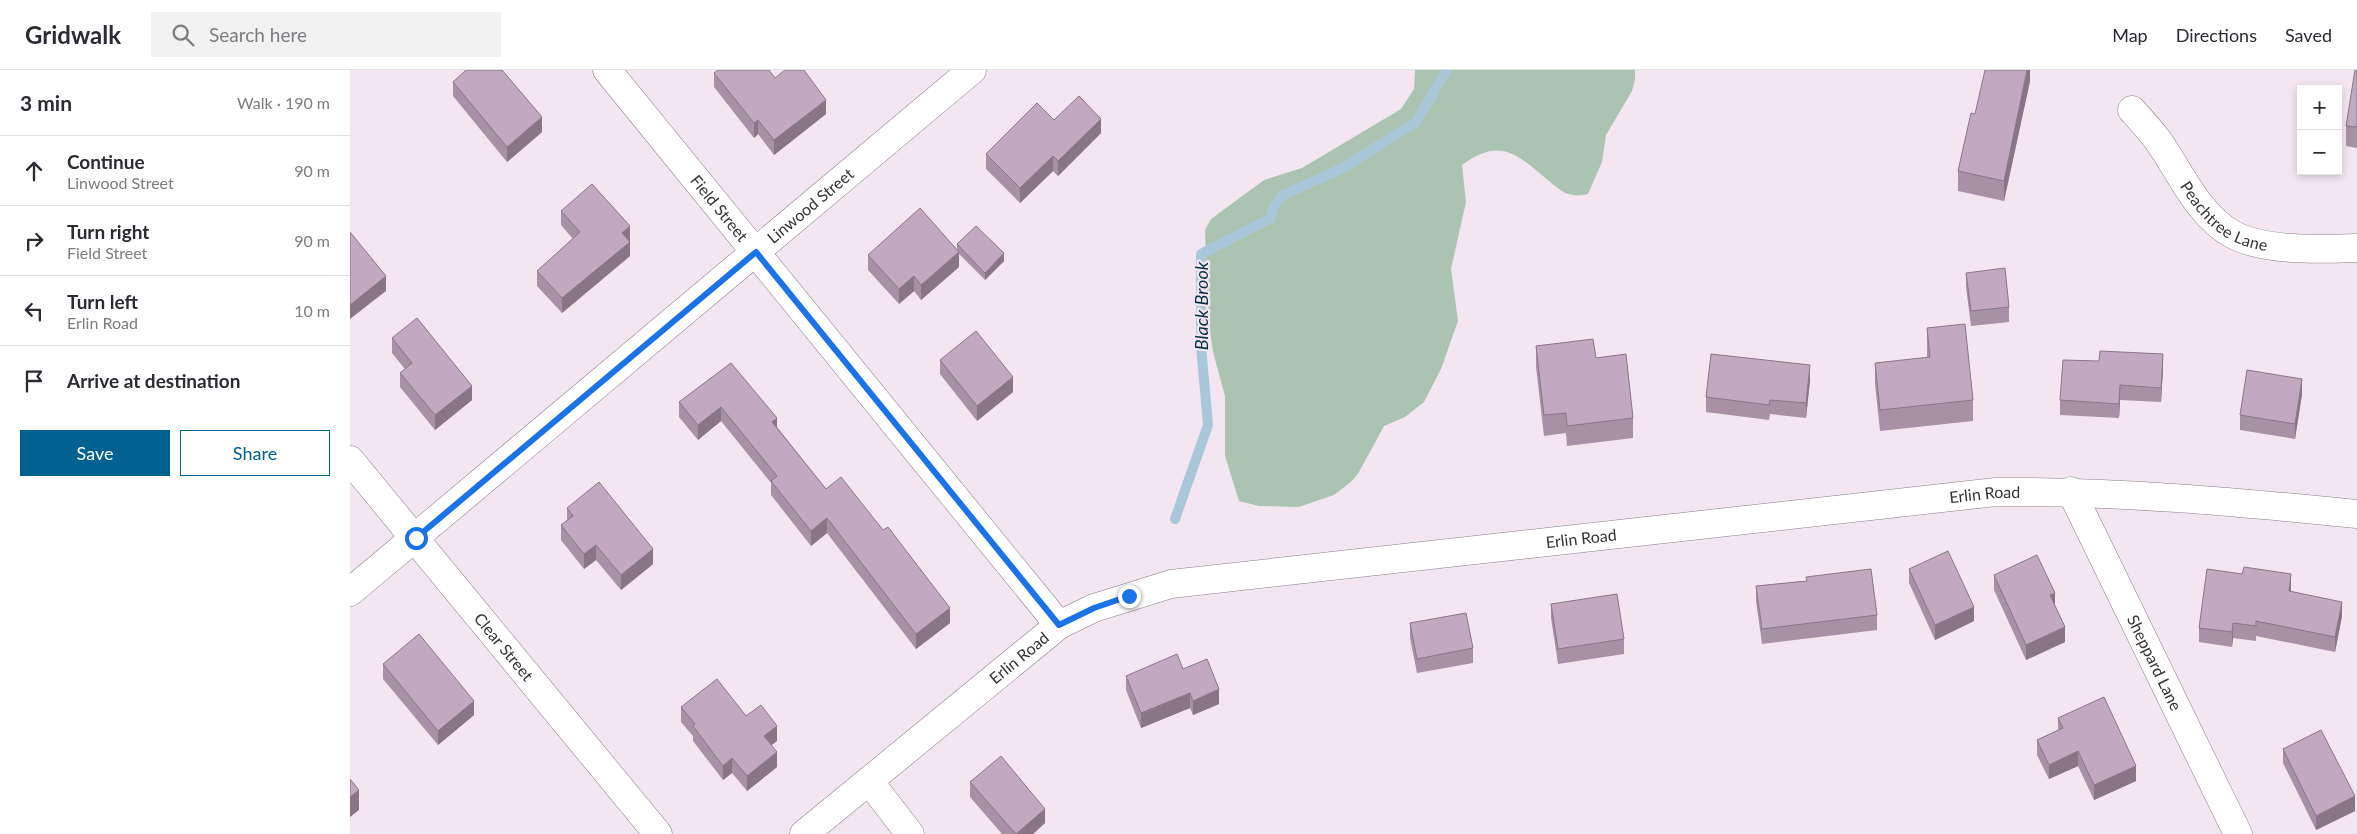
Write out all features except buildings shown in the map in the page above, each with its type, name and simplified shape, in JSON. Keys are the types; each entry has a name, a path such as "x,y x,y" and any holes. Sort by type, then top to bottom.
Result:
{"street":[{"name":"Field Street","path":"607,70 1059,625"},
{"name":"Linwood Street","path":"350,592 972,70"},
{"name":"Peachtree Lane","path":"2132,110 2156,137 2206,212 2233,234 2251,241 2275,246 2323,249 2357,248"},
{"name":"Clear Street","path":"350,460 658,834"},
{"name":"Erlin Road","path":"869,781 1059,625 1094,608 1171,584 1996,492 2071,492 2248,503 2357,514"},
{"name":"Sheppard Lane","path":"2071,492 2238,834"},
{"path":"804,834 869,781 910,834"}],"green space":[{"path":"1415,70 1635,70 1635,80 1632,91 1606,135 1602,162 1588,194 1575,195 1563,192 1528,164 1509,152 1488,152 1476,156 1462,165 1466,202 1451,269 1458,321 1441,369 1424,402 1405,417 1384,426 1359,472 1352,481 1334,495 1299,507 1259,506 1239,501 1225,456 1225,396 1213,352 1208,317 1205,230 1211,219 1264,180 1302,168 1401,109 1414,89"}],"waterway":[{"name":"Black Brook","path":"1175,519 1208,425 1201,346 1201,254 1270,219 1274,206 1283,195 1343,168 1416,122 1447,70"}],"route":[{"path":"416,538 756,252 1059,625 1094,608 1129,596"}]}
